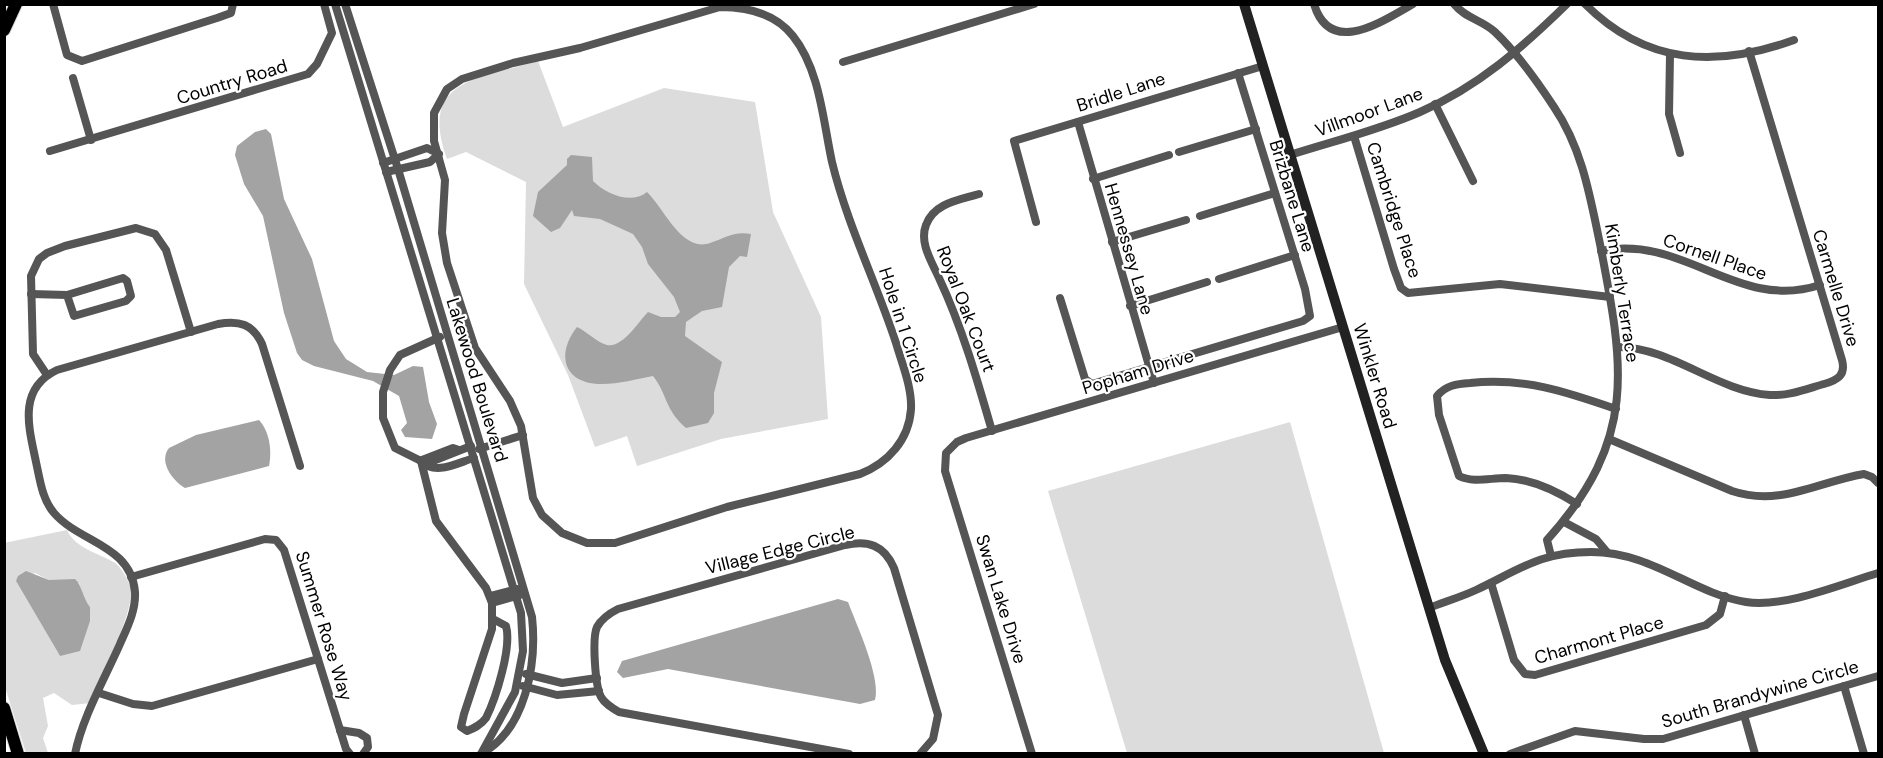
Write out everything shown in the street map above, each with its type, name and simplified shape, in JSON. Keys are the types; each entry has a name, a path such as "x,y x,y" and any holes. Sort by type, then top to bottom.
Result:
{"main road":[{"path":"4,30 16,4"},
{"path":"4,708 18,753"}],"street":[{"path":"53,4 67,56 82,61 218,18 231,13 233,4"},
{"name":"Country Road","path":"51,151 308,74 317,64 332,33 324,4"},
{"name":"Lakewood Boulevard","path":"335,4 516,593 524,641 520,672 511,702 481,753 493,747 504,733 526,687 530,675 533,627 526,590 398,169 345,4"},
{"path":"843,62 1034,4"},
{"name":"Winkler Road","path":"1244,4 1448,669 1484,753"},
{"path":"1314,4 1322,24 1339,34 1357,31 1413,4"},
{"name":"Kimberly Terrace","path":"1454,4 1464,14 1496,33 1554,107 1572,139 1585,176 1619,346 1619,386 1609,439 1591,482 1577,504 1547,540 1551,556"},
{"name":"Villmoor Lane","path":"1290,155 1354,136 1436,104 1476,81 1514,54 1568,4"},
{"path":"1585,4 1627,36 1650,49 1670,55 1696,57 1749,51 1794,40"},
{"name":"Hole in 1 Circle","path":"737,7 764,14 792,35 809,66 843,199 885,309 911,398 908,425 897,447 885,460 869,470 817,486 727,507 625,540 606,544 587,543 555,528 542,515 530,490 523,435 510,401 474,348 447,262 442,230 445,180 439,154 432,132 434,113 447,89 462,79 513,63 580,48 704,10 737,7"},
{"name":"Carmelle Drive","path":"1619,346 1647,349 1752,392 1790,394 1833,382 1841,377 1844,368 1749,51"},
{"path":"1670,55 1669,114 1680,153"},
{"name":"Bridle Lane","path":"1036,222 1014,141 1263,66"},
{"name":"Brizbane Lane","path":"1149,367 1299,322 1310,316 1295,255 1238,73"},
{"path":"73,78 91,140"},
{"path":"1436,104 1473,181"},
{"name":"Hennessey Lane","path":"1078,122 1154,383"},
{"path":"1179,152 1256,129"},
{"name":"Cambridge Place","path":"1354,136 1394,269 1401,288 1408,293 1500,284 1537,286 1590,297 1610,297"},
{"path":"383,163 427,148 439,154 430,162 386,172"},
{"path":"1093,179 1169,156"},
{"path":"1200,216 1275,193"},
{"name":"Royal Oak Court","path":"979,194 940,207 928,220 924,237 928,253 960,327 992,431"},
{"path":"1112,242 1186,220"},
{"path":"47,375 33,354 31,294 34,266 47,253 127,229 146,229 155,234 166,250 191,332"},
{"name":"Cornell Place","path":"1601,251 1628,248 1666,254 1761,290 1791,292 1820,285"},
{"path":"1219,279 1295,255"},
{"path":"31,294 67,295 123,278 130,289 131,296 126,301 74,316 67,295"},
{"path":"1130,306 1207,282"},
{"path":"1060,298 1085,379 1092,384 1149,367"},
{"path":"75,753 133,612 135,593 131,577 116,553 67,525 52,511 44,496 27,415 31,396 39,381 47,375 191,332 236,322 244,324 258,336 300,466"},
{"name":"Popham Drive","path":"946,453 957,442 1343,327"},
{"path":"447,335 400,355 390,370 383,392 383,418 395,448 421,461 426,467 439,469 459,463 472,452 523,435"},
{"path":"1577,504 1552,489 1533,482 1504,478 1468,480 1460,476 1439,415 1437,396 1443,389 1460,384 1512,381 1551,387 1616,409"},
{"path":"1609,439 1732,491 1753,497 1784,497 1864,474 1872,477 1878,483"},
{"path":"421,461 453,448 457,452 459,463"},
{"path":"457,452 472,452"},
{"name":"Swan Lake Drive","path":"946,453 945,471 1032,753"},
{"path":"421,461 436,521 479,579 491,600 492,628 461,727 467,731 476,728 485,720 506,654 508,634 506,626 492,620"},
{"path":"1563,522 1596,539 1607,552"},
{"name":"Summer Rose Way","path":"131,577 265,539 276,540 284,550 340,730 350,753"},
{"name":"Village Edge Circle","path":"598,691 594,637 597,628 610,613 844,545 856,542 874,544 886,553 894,568 938,715 933,739 920,753"},
{"path":"1429,608 1491,583 1512,570 1551,556 1607,552 1637,558 1744,602 1771,602 1878,573"},
{"name":"Charmont Place","path":"1491,583 1514,660 1525,674 1534,675 1706,625 1720,614 1725,596"},
{"path":"491,600 526,590"},
{"path":"99,693 133,704 152,706 318,659"},
{"path":"520,672 554,682 571,683 597,678"},
{"name":"South Brandywine Circle","path":"1510,753 1575,731 1652,740 1878,676"},
{"path":"571,683 572,694"},
{"path":"517,684 557,695 598,691 610,707 632,715 849,753"},
{"path":"1844,686 1864,753"},
{"path":"1744,715 1755,753"},
{"name":"Summer Rose Way","path":"340,730 359,733 367,738 368,747 363,753"}],"shaded area":[{"path":"538,61 563,127 664,88 755,102 773,212 821,317 828,419 721,439 637,466 627,436 595,447 568,375 524,284 526,182 466,152 447,159 440,133 441,112 447,98 459,87 475,79"},
{"path":"266,129 271,134 284,199 312,259 334,341 346,359 367,372 394,375 413,366 423,367 429,402 437,424 432,439 405,437 401,430 407,423 399,396 373,381 314,366 302,360 297,353 284,313 263,216 244,184 235,155 237,146 255,132"},
{"path":"571,155 592,157 593,181 612,194 634,198 647,192 674,227 691,242 710,243 734,234 751,234 747,257 740,256 729,267 722,307 702,311 686,322 685,336 722,362 714,393 714,413 708,423 686,428 674,415 653,376 615,383 589,383 579,379 567,366 566,348 577,327 603,344 613,345 624,339 648,312 661,317 675,317 680,312 674,297 648,264 642,247 633,234 600,219 574,216 572,210 560,228 551,232 533,216 538,192 567,165 567,159"},
{"path":"259,420 266,430 269,442 269,466 185,488 168,471 165,459 169,448 196,435"},
{"path":"1290,422 1384,753 1127,753 1048,491"},
{"path":"67,530 81,546 117,565 127,579 131,590 122,630 91,703 72,705 54,693 43,698 48,726 43,738 48,753 26,753 5,687 4,543","holes":["35,573 49,580 79,583 84,601 90,607 60,656 16,581"]},
{"path":"26,571 49,580 75,579 90,607 90,621 80,651 60,656 16,581 18,576"},
{"path":"838,599 848,602 862,637 875,678 875,700 860,704 668,669 623,678 617,672 622,661"}]}
